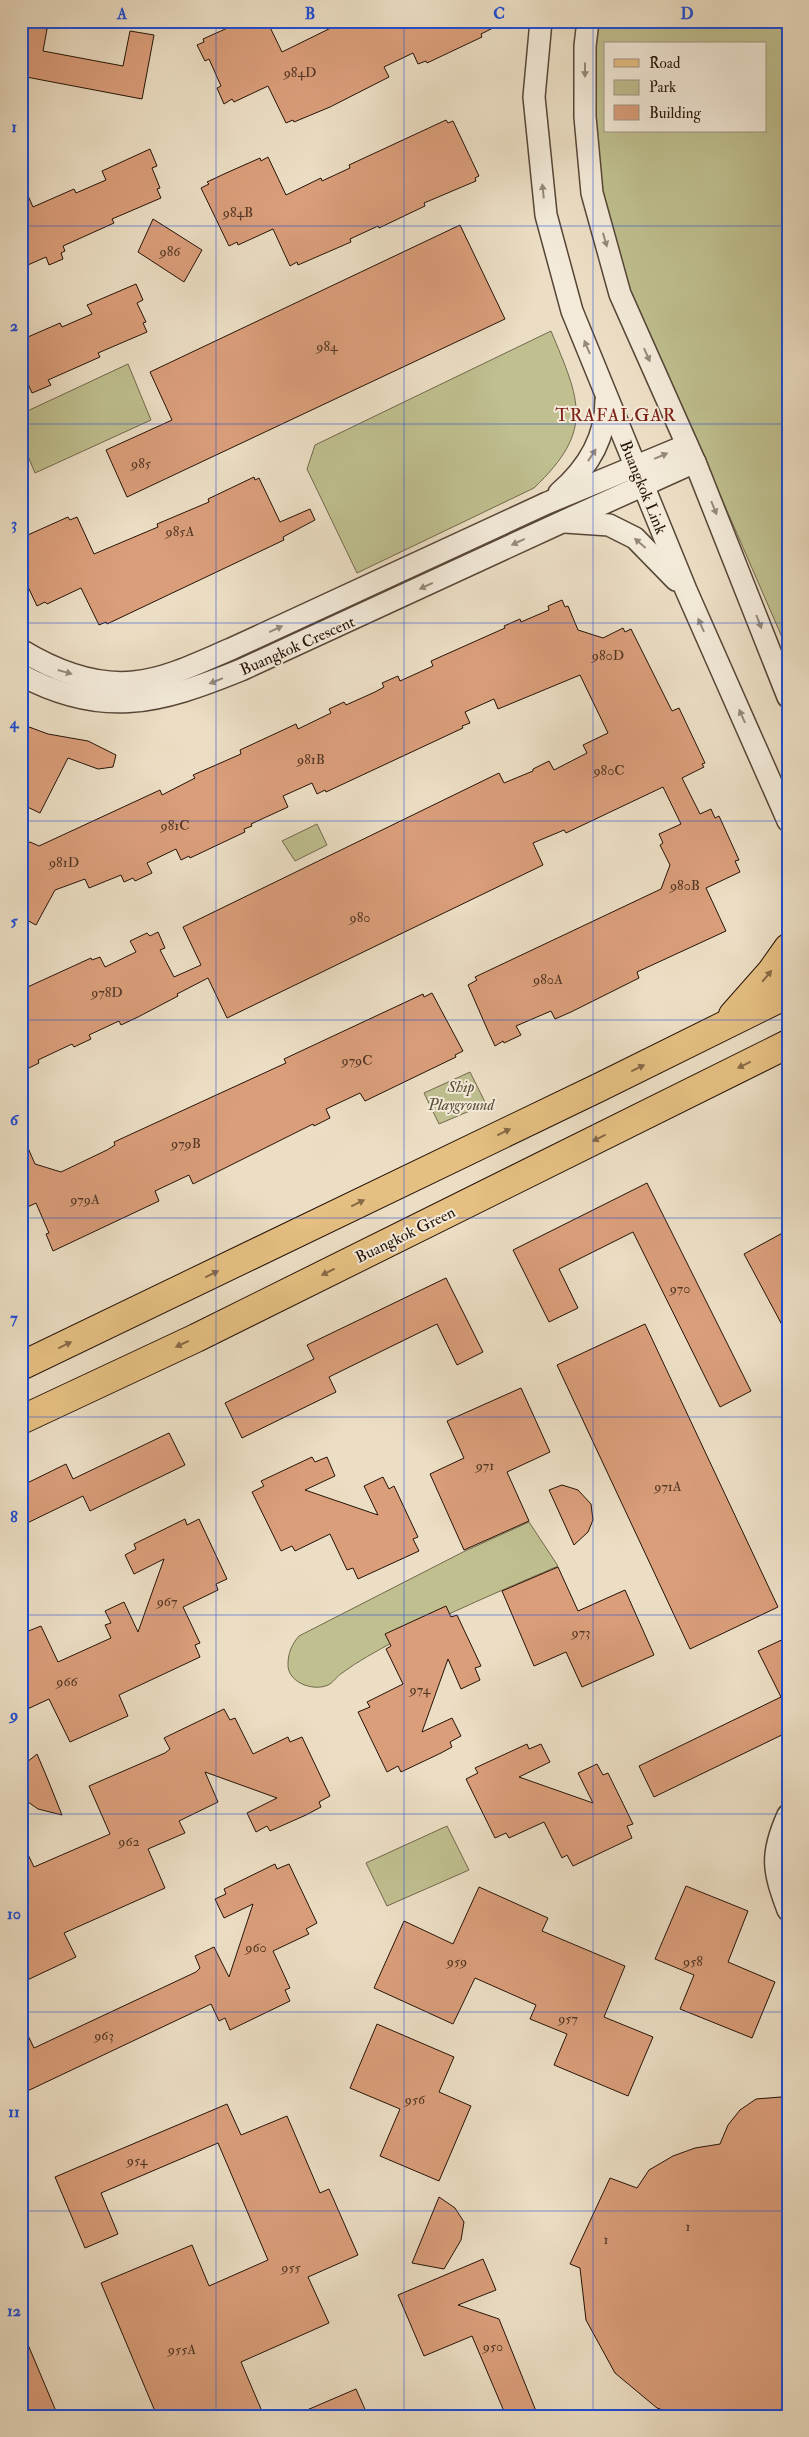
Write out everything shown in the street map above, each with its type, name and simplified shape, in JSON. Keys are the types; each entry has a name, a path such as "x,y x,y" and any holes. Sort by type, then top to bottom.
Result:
{"main road":[{"path":"723,1025 771,972 788,948"},
{"path":"21,1366 788,994"},
{"name":"Buangkok Green","path":"21,1420 196,1338 788,1044"}],"street":[{"name":"Buangkok Link","path":"541,21 534,97 546,215 572,311 686,590 788,821"},
{"path":"588,21 585,46 585,117 592,193 620,294 691,454 788,697"},
{"name":"Buangkok Crescent","path":"547,503 575,479 596,449 606,419 606,392"},
{"name":"Buangkok Crescent","path":"21,650 50,668 92,680 133,682 178,670 231,649 547,503 640,476 691,454"},
{"name":"Buangkok Crescent","path":"21,675 42,686 95,701 140,702 195,689 356,618 562,522 640,476"},
{"name":"Buangkok Crescent","path":"562,522 609,525 635,538 686,590"},
{"path":"788,1815 780,1833 774,1856 775,1873 788,1910"}],"green space":[{"path":"591,21 788,21 788,651 630,291 604,199 590,116"},
{"path":"551,331 569,377 576,414 574,431 566,449 553,467 534,488 357,573 307,469 315,445"},
{"path":"128,364 151,420 35,473 21,439 21,414"},
{"path":"317,824 327,845 295,861 282,841"},
{"name":"Ship Playground","path":"470,1072 486,1104 439,1124 424,1093"},
{"path":"529,1522 558,1566 475,1602 395,1641 361,1660 340,1674 328,1685 322,1687 308,1686 292,1676 288,1664 289,1656 292,1645 299,1636 465,1551"},
{"path":"447,1826 469,1870 387,1906 366,1863"}],"building":[{"path":"243,21 267,21 282,52 345,21 507,21 481,34 482,37 427,63 426,61 418,64 413,53 384,67 389,77 330,107 294,122 293,120 286,123 268,86 234,102 232,99 224,104 217,88 221,86 209,59 205,61 197,45 204,42 203,39"},
{"path":"21,24 47,29 43,51 123,66 130,31 154,35 142,99 21,76"},
{"path":"446,120 448,123 453,121 479,176 475,178 476,181 424,203 425,206 379,228 378,226 350,239 351,242 298,265 297,262 290,266 273,229 238,245 237,242 229,246 201,188 209,184 207,182 224,174 260,158 261,161 268,157 286,195 321,178 322,181 350,168 349,165"},
{"path":"150,149 157,166 152,168 160,188 157,189 161,198 112,219 114,223 63,246 65,251 61,253 63,259 49,265 46,257 21,268 21,180 33,207 74,189 76,193 106,180 102,171"},
{"path":"153,219 202,250 184,282 138,252"},
{"path":"460,225 505,319 127,497 106,450 172,420 150,372"},
{"path":"136,284 143,300 137,303 146,322 143,323 147,332 98,353 100,357 48,380 51,385 32,393 28,384 21,387 21,340 60,323 62,327 92,314 87,305"},
{"path":"254,477 255,480 259,478 280,522 310,509 315,520 283,537 284,540 107,624 106,622 99,625 81,588 47,604 45,602 37,606 21,572 21,538 68,517 70,520 77,517 94,554 158,527 157,524 209,502 208,499"},
{"path":"562,600 565,607 568,606 578,630 603,638 623,628 625,632 631,629 672,711 679,708 705,763 702,764 704,767 682,778 700,814 711,809 715,818 719,816 739,860 735,861 740,872 706,888 726,931 637,972 639,978 571,1012 555,1019 551,1011 516,1026 521,1035 504,1043 503,1041 495,1046 488,1031 468,985 477,980 475,977 661,889 670,865 660,845 663,843 659,834 681,824 663,787 566,833 564,830 533,843 543,865 227,1018 208,978 138,1017 121,1025 119,1021 89,1035 91,1039 74,1047 72,1044 38,1060 39,1063 21,1072 21,990 91,958 92,960 100,957 105,967 136,952 130,941 147,933 150,936 158,932 165,948 160,950 174,977 201,965 183,927 499,773 504,783 533,771 533,769 549,761 554,770 587,753 583,745 608,733 580,675 498,709 494,699 465,712 470,723 462,726 463,728 326,792 325,790 317,794 312,783 283,796 288,807 251,824 252,826 244,829 245,832 190,858 189,856 181,860 176,849 147,863 152,873 135,881 133,878 124,882 121,875 89,888 85,879 55,890 36,925 21,917 21,847 30,842 39,846 160,790 162,795 195,778 193,775 241,754 240,750 296,724 298,729 331,713 329,709 344,702 346,705 375,692 384,687 382,683 398,676 400,681 433,666 431,661 505,628 504,626 520,619 521,622 549,610 548,606"},
{"path":"21,724 48,734 88,741 116,755 113,767 98,769 68,758 40,813 21,804"},
{"path":"432,993 463,1051 455,1055 456,1057 365,1101 360,1093 326,1109 330,1118 314,1126 313,1124 193,1184 189,1175 155,1191 159,1201 53,1251 46,1234 49,1233 36,1203 21,1210 21,1132 35,1164 61,1172 107,1150 115,1145 114,1142 286,1063 284,1059 423,994 424,997"},
{"path":"647,1183 751,1391 720,1407 633,1232 559,1269 578,1308 549,1322 513,1250"},
{"path":"788,1230 788,1336 744,1254"},
{"path":"446,1278 483,1352 457,1365 437,1324 329,1377 336,1392 242,1438 225,1403 314,1359 307,1345"},
{"path":"645,1324 778,1607 690,1649 557,1365"},
{"path":"521,1388 550,1452 507,1472 529,1521 464,1550 430,1474 464,1458 447,1421"},
{"path":"169,1433 185,1465 90,1511 83,1496 21,1526 21,1486 66,1464 73,1479"},
{"path":"312,1457 315,1462 327,1457 335,1476 305,1490 378,1515 364,1486 383,1477 389,1489 394,1486 418,1537 413,1539 419,1551 358,1579 353,1568 347,1570 330,1534 295,1551 292,1546 281,1551 252,1492 264,1486 261,1481"},
{"path":"562,1485 578,1490 591,1504 593,1520 588,1532 574,1545 549,1490"},
{"path":"185,1519 187,1525 199,1519 227,1579 216,1584 218,1590 183,1607 200,1643 195,1645 200,1657 119,1695 128,1716 70,1742 49,1699 21,1712 21,1634 41,1626 58,1662 111,1638 105,1625 111,1623 105,1611 124,1602 138,1632 164,1559 134,1574 125,1555 136,1549 134,1544"},
{"path":"558,1567 578,1611 625,1590 654,1655 582,1687 566,1652 534,1666 502,1591"},
{"path":"446,1606 451,1617 457,1615 481,1666 475,1668 480,1680 461,1689 448,1659 422,1732 452,1718 461,1736 450,1742 452,1747 441,1753 401,1772 398,1766 387,1772 358,1712 370,1707 367,1702 403,1684 386,1649 391,1646 385,1634"},
{"path":"788,1637 788,1732 654,1797 639,1766 781,1697 758,1651"},
{"path":"224,1709 230,1720 235,1718 253,1754 288,1737 290,1742 302,1737 330,1796 319,1802 321,1807 306,1815 270,1831 267,1826 256,1832 247,1813 277,1798 205,1772 218,1802 179,1821 185,1833 148,1849 165,1888 64,1933 76,1957 21,1983 21,1840 34,1867 110,1834 89,1786 165,1753 170,1749 164,1738"},
{"path":"527,1744 529,1749 541,1744 550,1762 519,1777 593,1803 578,1773 597,1764 603,1775 608,1773 633,1824 627,1826 632,1838 573,1866 567,1855 562,1858 544,1822 509,1838 506,1833 495,1838 466,1779 478,1773 475,1768"},
{"path":"37,1754 62,1815 38,1809 21,1797 21,1776 26,1763"},
{"path":"275,1864 277,1869 289,1864 317,1923 306,1929 309,1934 273,1951 290,1988 285,1990 290,2001 230,2030 225,2018 219,2021 211,2004 21,2094 21,2021 34,2048 196,1972 200,1968 195,1956 214,1947 229,1977 253,1904 224,1918 215,1899 226,1894 224,1889"},
{"path":"686,1886 748,1911 728,1962 775,1982 752,2038 680,2009 694,1975 655,1959"},
{"path":"479,1887 548,1918 542,1931 625,1966 604,2017 653,2037 628,2096 554,2065 567,2034 530,2019 536,2005 475,1978 453,2024 374,1988 404,1921 453,1944"},
{"path":"377,2024 454,2057 439,2092 471,2106 439,2181 380,2156 400,2109 350,2088"},
{"path":"781,2097 788,2100 788,2410 772,2416 681,2416 657,2408 615,2373 586,2320 580,2268 570,2264 610,2178 637,2188 649,2170 673,2156 695,2148 720,2144 728,2125 740,2110 756,2099"},
{"path":"227,2104 241,2135 287,2116 320,2193 329,2189 358,2255 308,2277 329,2323 241,2362 264,2416 157,2416 101,2283 192,2245 209,2286 268,2260 218,2143 101,2193 118,2234 85,2248 55,2177"},
{"path":"439,2197 455,2208 464,2222 461,2240 444,2269 412,2263"},
{"path":"483,2259 496,2290 458,2305 499,2319 538,2416 506,2416 472,2336 424,2356 398,2295"},
{"path":"21,2328 58,2416 21,2416"},
{"path":"356,2389 368,2416 293,2416"}],"district":[{"name":"TRAFALGAR","path":"616,415"}]}
